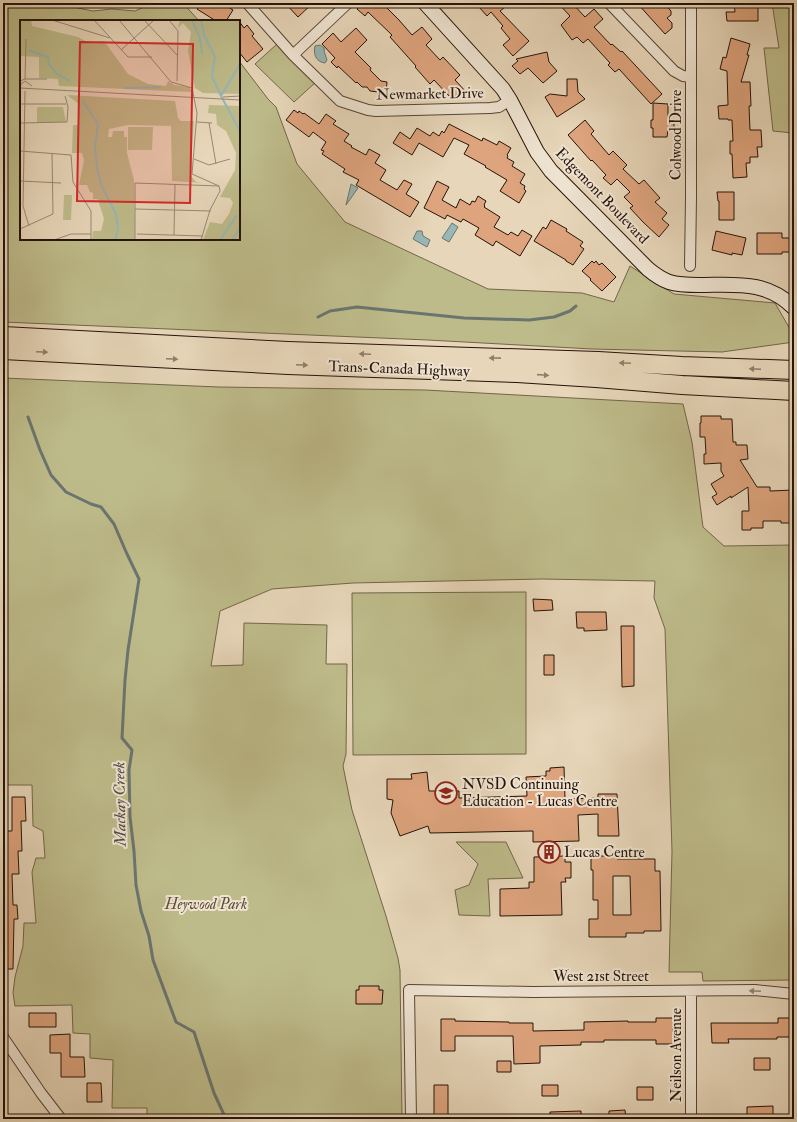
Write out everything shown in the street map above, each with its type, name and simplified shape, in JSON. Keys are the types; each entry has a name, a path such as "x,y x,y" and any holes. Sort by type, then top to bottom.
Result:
{"highway":[{"name":"Trans-Canada Highway","path":"3,336 296,351 591,361 794,370"},
{"name":"Trans-Canada Highway","path":"3,350 288,365 517,373 682,385 794,391"}],"street":[{"name":"Newmarket Drive","path":"247,3 293,55 340,101 376,111 490,108 499,107 510,100"},
{"path":"293,55 348,3"},
{"name":"Edgemont Boulevard","path":"425,3 504,89 537,152 551,171 648,269 667,281 680,285 758,287 769,290 782,297 794,308"},
{"path":"609,3 674,71 691,78"},
{"name":"Colwood Drive","path":"690,3 690,266"},
{"name":"West 21st Street","path":"411,1119 409,990 533,992 755,990 794,994"},
{"name":"Neilson Avenue","path":"691,991 691,1119"},
{"path":"3,1037 41,1093 61,1119"}],"green space":[{"path":"3,3 62,3 68,6 93,11 112,9 135,11 153,3 183,3 198,20 20,20 20,240 240,240 240,62 268,99 276,107 297,164 345,222 488,289 582,293 614,302 630,266 674,294 775,303 794,336 794,342 722,352 592,349 428,340 3,322"},
{"path":"772,3 794,3 794,166 793,133 773,131 764,48 779,48"},
{"path":"277,44 316,82 294,102 255,64"},
{"name":"Heywood Park","path":"3,378 219,387 425,390 683,404 692,442 703,527 724,546 794,545 794,980 703,981 702,972 669,972 672,851 665,629 654,598 655,581 542,579 353,583 272,589 220,611 211,666 243,665 244,623 327,625 326,664 347,664 346,754 343,766 352,810 398,958 400,970 402,1119 147,1119 147,1108 112,1108 113,1060 90,1058 90,1034 73,1033 72,1005 15,1006 13,993 15,977 23,946 24,923 36,923 32,872 36,858 45,858 43,831 33,826 32,785 3,785"},
{"path":"526,592 526,754 353,755 352,593"},
{"path":"456,842 506,842 523,878 488,879 490,916 459,915 455,890 469,885 478,864"}],"water":[{"path":"320,45 324,48 327,60 325,63 317,59 314,52 315,46"},
{"path":"351,184 358,188 346,205"},
{"path":"452,223 458,227 449,242 442,238"},
{"path":"417,231 422,231 423,236 430,240 427,247 413,239"}],"building":[{"path":"201,3 222,3 233,10 227,20 214,20 197,9"},
{"path":"285,3 313,3 298,17"},
{"path":"359,3 382,3 412,35 422,27 432,39 426,45 440,60 443,57 460,75 455,80 468,94 457,94 452,99 434,80 430,84 390,37 392,35 368,12 365,16 357,9 361,5"},
{"path":"482,3 500,3 504,8 500,11 529,41 513,56 503,45 510,39 501,28 503,26 491,12 487,16 479,7"},
{"path":"558,3 572,3 585,17 594,9 603,19 594,27 611,45 612,44 621,52 622,51 662,94 651,104 619,69 615,72 608,65 610,63 588,39 583,43 577,37 572,40 561,25 570,16"},
{"path":"637,3 664,3 671,11 671,15 667,18 672,23 672,28 665,34"},
{"path":"734,3 749,3 749,5 758,5 758,21 727,21 726,12 735,12"},
{"path":"240,22 244,28 247,25 254,34 252,36 263,49 247,62 240,53"},
{"path":"356,28 367,40 355,52 371,68 370,70 381,81 387,82 386,93 370,91 367,87 362,87 357,82 356,83 338,66 337,68 331,62 335,58 322,44 333,33 341,42"},
{"path":"731,38 750,44 747,55 749,55 741,82 750,82 750,130 761,130 762,147 757,147 758,157 750,157 750,163 746,163 747,177 733,178 732,154 730,154 730,141 733,141 732,120 719,119 718,106 728,105 727,71 720,69 723,57 726,58"},
{"path":"547,52 549,62 557,71 543,83 528,68 520,74 512,66 518,61 516,59"},
{"path":"567,79 577,79 578,92 585,99 557,117 545,97 550,94 567,96"},
{"path":"653,103 668,104 668,121 674,121 674,130 668,130 667,137 653,137 651,120 653,120"},
{"path":"294,110 298,113 299,111 303,114 304,113 319,124 326,114 336,121 333,124 349,134 344,141 352,146 351,147 366,155 369,149 380,155 375,163 386,170 380,180 397,190 404,180 412,184 406,194 419,202 410,217 356,185 359,180 343,172 345,169 322,154 324,151 321,150 326,142 313,132 309,137 286,120"},
{"path":"585,120 594,131 591,134 609,155 613,151 627,165 623,169 639,184 644,180 660,198 655,202 667,213 662,219 669,225 659,237 630,208 633,206 624,197 630,192 617,179 611,185 603,178 606,175 592,160 591,161 568,135"},
{"path":"449,124 482,141 483,138 497,145 499,141 511,148 507,158 514,162 512,166 525,174 520,183 525,186 524,189 526,191 519,203 500,191 507,180 464,154 469,145 454,138 443,157 419,143 412,155 393,143 400,132 410,139 417,128 430,136 433,132 439,136 442,131 444,133"},
{"path":"437,181 449,187 442,200 456,208 460,199 470,205 472,201 475,202 478,196 486,201 484,207 500,217 494,227 508,235 511,232 518,236 522,230 532,236 520,256 496,241 493,246 475,235 479,228 463,219 461,222 447,215 445,219 424,208"},
{"path":"717,192 734,192 734,220 719,220 719,201"},
{"path":"551,220 567,229 566,231 583,242 580,246 584,249 573,265 534,241 543,227 546,229"},
{"path":"716,231 746,238 742,255 732,253 732,255 712,250"},
{"path":"757,233 782,233 782,238 794,238 794,252 782,252 782,254 757,254"},
{"path":"592,261 594,263 596,261 599,265 602,263 616,277 602,291 582,271"},
{"path":"701,416 721,416 721,419 732,419 733,442 736,442 736,445 747,445 748,459 740,460 757,487 770,487 770,491 794,490 794,523 763,521 763,528 742,530 742,511 749,511 748,487 717,505 712,497 717,494 711,484 724,476 721,471 721,463 704,464 704,454 706,454 705,437 700,437"},
{"path":"533,599 552,600 553,610 534,611"},
{"path":"576,612 606,612 607,630 584,631 584,628 577,628"},
{"path":"621,626 634,626 634,686 622,687"},
{"path":"544,655 554,655 554,675 544,675"},
{"name":"Lucas Centre","path":"564,767 565,799 598,798 598,794 617,794 619,836 598,836 598,814 578,815 579,841 533,842 533,831 430,833 428,826 400,836 391,813 393,800 387,799 387,779 412,779 411,774 427,772 429,791 459,791 459,798 527,796 526,777 546,776 546,771 550,771 550,768"},
{"path":"12,797 25,797 26,821 21,821 22,851 18,851 19,874 12,874 13,905 17,905 18,919 14,919 13,969 3,969 3,831 12,831"},
{"path":"565,856 565,862 571,862 571,878 565,878 566,882 561,882 562,915 500,916 500,889 529,888 529,882 534,882 534,857"},
{"path":"591,856 618,856 617,859 655,859 655,871 660,871 661,931 626,933 626,937 589,937 589,919 598,919 598,900 593,900 593,870 591,870","holes":["613,876 630,876 631,915 613,915"]},
{"path":"359,986 379,986 379,990 383,990 382,1004 356,1004 356,990 359,990"},
{"path":"29,1013 56,1013 56,1027 29,1027"},
{"path":"656,1018 673,1018 673,1044 656,1044 656,1040 604,1040 604,1042 581,1042 581,1045 540,1046 540,1063 514,1064 513,1036 455,1036 455,1051 441,1051 441,1019 455,1019 455,1021 533,1023 533,1031 584,1030 584,1022 656,1022"},
{"path":"778,1018 794,1018 794,1037 777,1037 777,1039 728,1039 729,1043 712,1043 711,1023 778,1023"},
{"path":"70,1034 70,1057 84,1057 85,1077 61,1077 61,1053 50,1053 50,1035"},
{"path":"754,1058 770,1058 770,1070 754,1070"},
{"path":"497,1061 511,1061 511,1072 497,1072"},
{"path":"87,1083 101,1083 102,1102 87,1102"},
{"path":"434,1085 448,1085 448,1119 434,1119"},
{"path":"542,1085 558,1085 558,1096 542,1096"},
{"path":"637,1087 653,1087 653,1100 637,1100"},
{"path":"773,1106 773,1119 761,1119 761,1116 747,1116 747,1107"},
{"path":"625,1110 626,1119 609,1119 609,1111"},
{"path":"581,1111 581,1119 550,1119 550,1112"}],"waterway":[{"path":"318,317 330,311 357,307 464,318 529,320 554,317 570,311 576,306"},
{"name":"Mackay Creek","path":"28,417 51,475 66,492 101,507 114,524 139,579 128,650 122,738 132,750 129,770 130,817 136,885 141,911 149,936 153,960 176,1022 194,1032 214,1093 226,1119"}],"place":[{"name":"NVSD Continuing Education - Lucas Centre","path":"446,793"},
{"name":"Lucas Centre","path":"549,852"}]}
